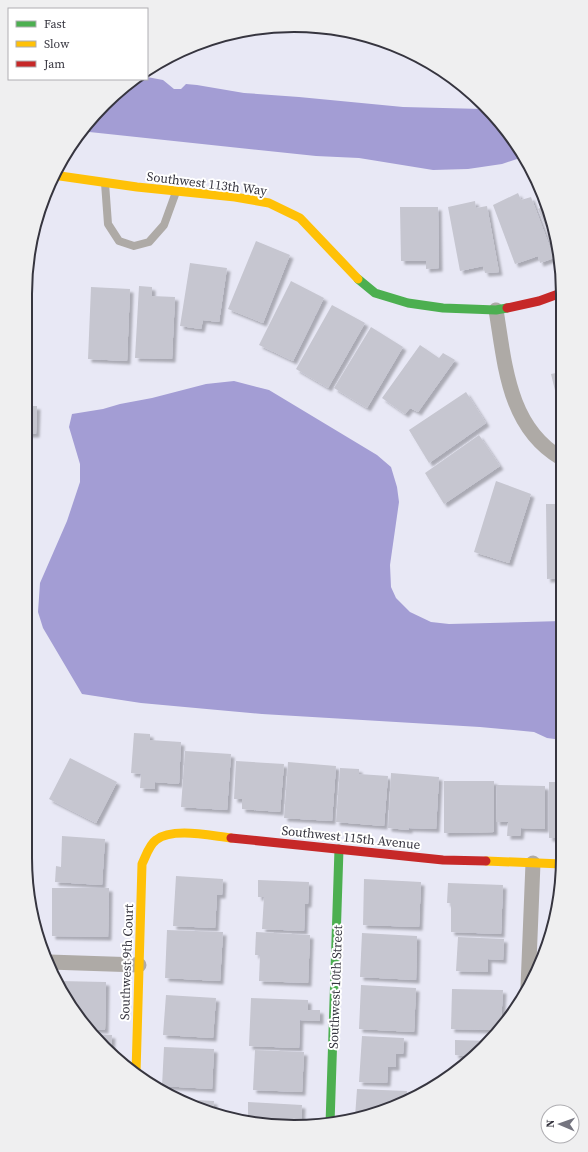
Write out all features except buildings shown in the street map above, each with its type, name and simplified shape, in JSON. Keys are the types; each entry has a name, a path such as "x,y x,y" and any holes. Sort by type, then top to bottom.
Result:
{"street":[{"name":"Southwest 113th Way","path":"60,176 105,183 235,197 269,204 300,218 353,274 375,293 408,303 444,308 496,310 539,301 556,295"},
{"path":"496,310 509,386 518,411 532,433 556,454"},
{"name":"Southwest 115th Avenue","path":"147,853 152,843 165,834 183,833 443,860 556,864"},
{"name":"Southwest 10th Street","path":"330,1118 339,850"},
{"name":"Southwest 9th Court","path":"136,1067 142,864 147,853"},
{"path":"528,975 533,863"},
{"path":"54,962 139,965"}],"lane":[{"path":"105,183 108,224 119,241 134,246 149,242 164,225 176,191"}],"shaded area":[{"path":"148,77 163,80 174,89 181,89 186,84 244,93 403,107 479,109 491,121 518,159 502,164 468,169 433,170 359,158 316,156 88,132 121,97 143,80 148,80"},
{"path":"234,381 269,390 377,455 391,467 397,487 399,502 390,565 391,587 396,598 410,612 431,622 449,624 556,621 556,739 547,738 534,732 480,727 262,714 141,703 82,694 43,628 38,612 40,583 67,521 80,482 80,464 69,427 72,414 103,409 206,384"}],"traffic: fast":[{"path":"358,279 375,293 408,303 443,308 496,310 507,308"},
{"path":"330,1118 339,849"}],"traffic: slow":[{"path":"60,176 137,187 235,197 269,203 300,218 358,279"},
{"path":"136,1067 142,864 151,845 163,836 192,833 231,838"},
{"path":"486,861 556,864"}],"traffic: jam":[{"path":"507,308 539,301 556,295"},
{"path":"231,838 443,860 486,861"}]}
